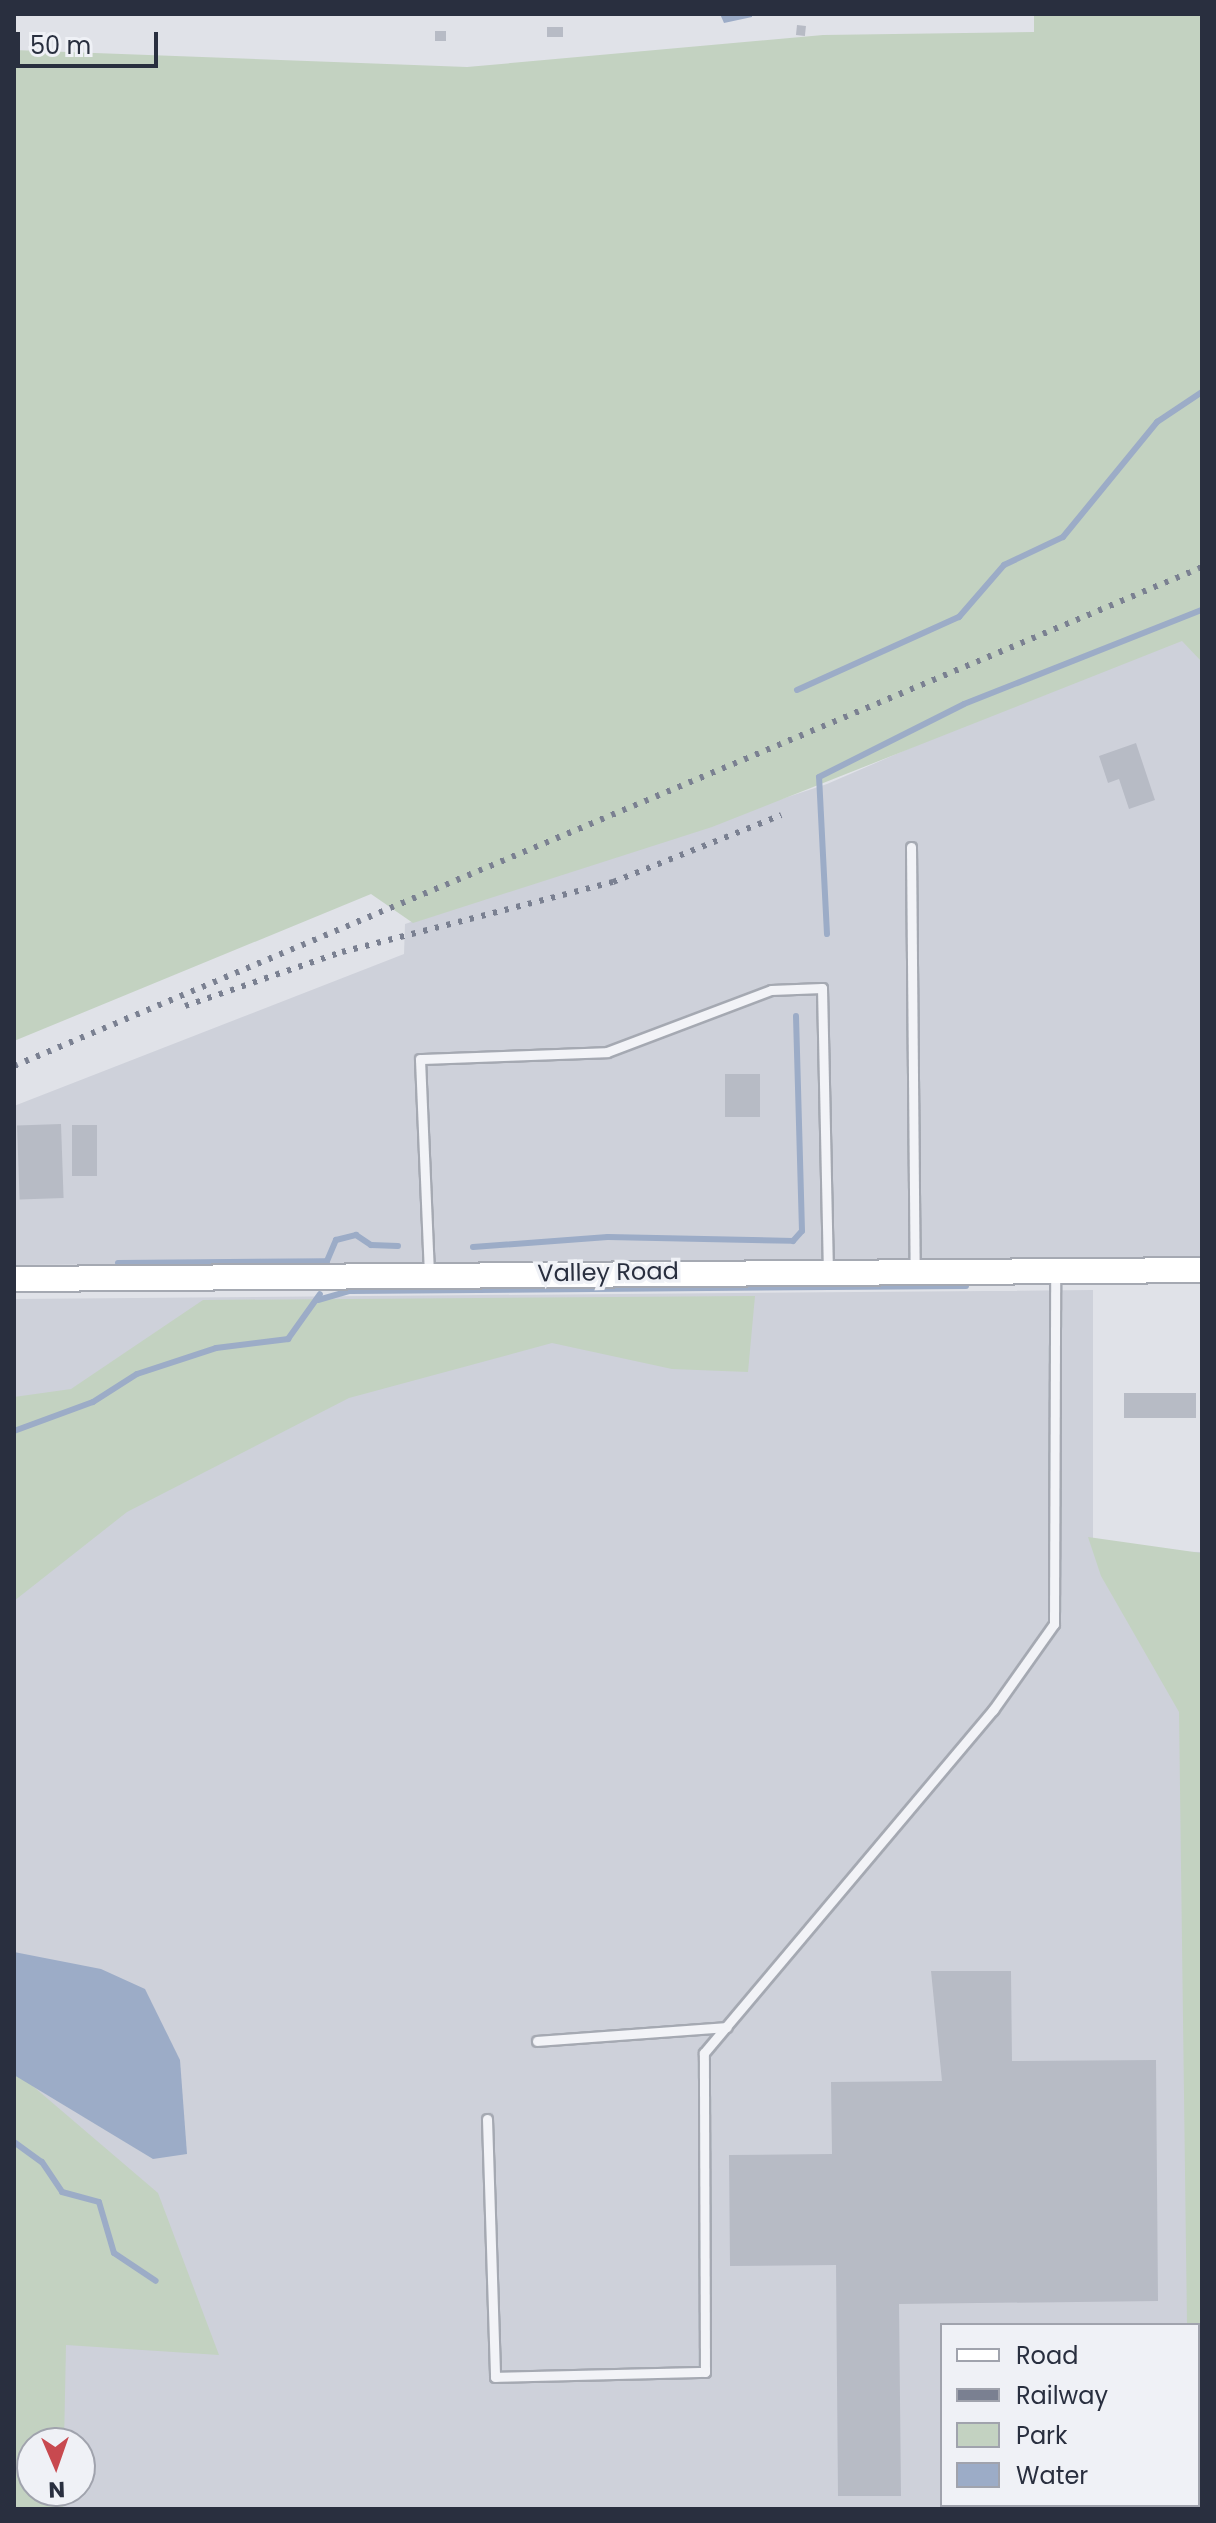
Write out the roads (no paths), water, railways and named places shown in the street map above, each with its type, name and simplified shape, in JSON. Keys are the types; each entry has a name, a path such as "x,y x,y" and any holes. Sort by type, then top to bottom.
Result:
{"street":[{"name":"Valley Road","path":"14,1279 828,1270 1202,1270"}],"lane":[{"path":"911,847 915,1270"},
{"path":"429,1274 420,1059 607,1052 771,990 822,988 828,1270"},
{"path":"487,2119 495,2377 705,2372 704,2053 993,1710 1054,1624 1055,1270"},
{"path":"537,2041 726,2027"}],"water":[{"path":"720,14 752,14 752,17 724,23"},
{"path":"14,1952 101,1969 145,1989 180,2060 187,2154 153,2159 14,2075"}],"waterway":[{"path":"797,690 959,617 1004,565 1063,537 1157,422 1202,392"},
{"path":"827,934 819,777 964,704 1202,610"},
{"path":"473,1247 608,1237 793,1241 802,1231 796,1016"},
{"path":"118,1263 327,1261 336,1240 356,1235 371,1245 398,1246"},
{"path":"318,1300 350,1291 966,1286"},
{"path":"14,1431 93,1402 137,1374 216,1348 288,1339 320,1294"},
{"path":"14,2142 42,2162 62,2192 99,2202 114,2253 156,2281"}],"railway":[{"path":"14,1066 1202,567"},
{"path":"185,1006 342,952 613,882 781,815"}]}
